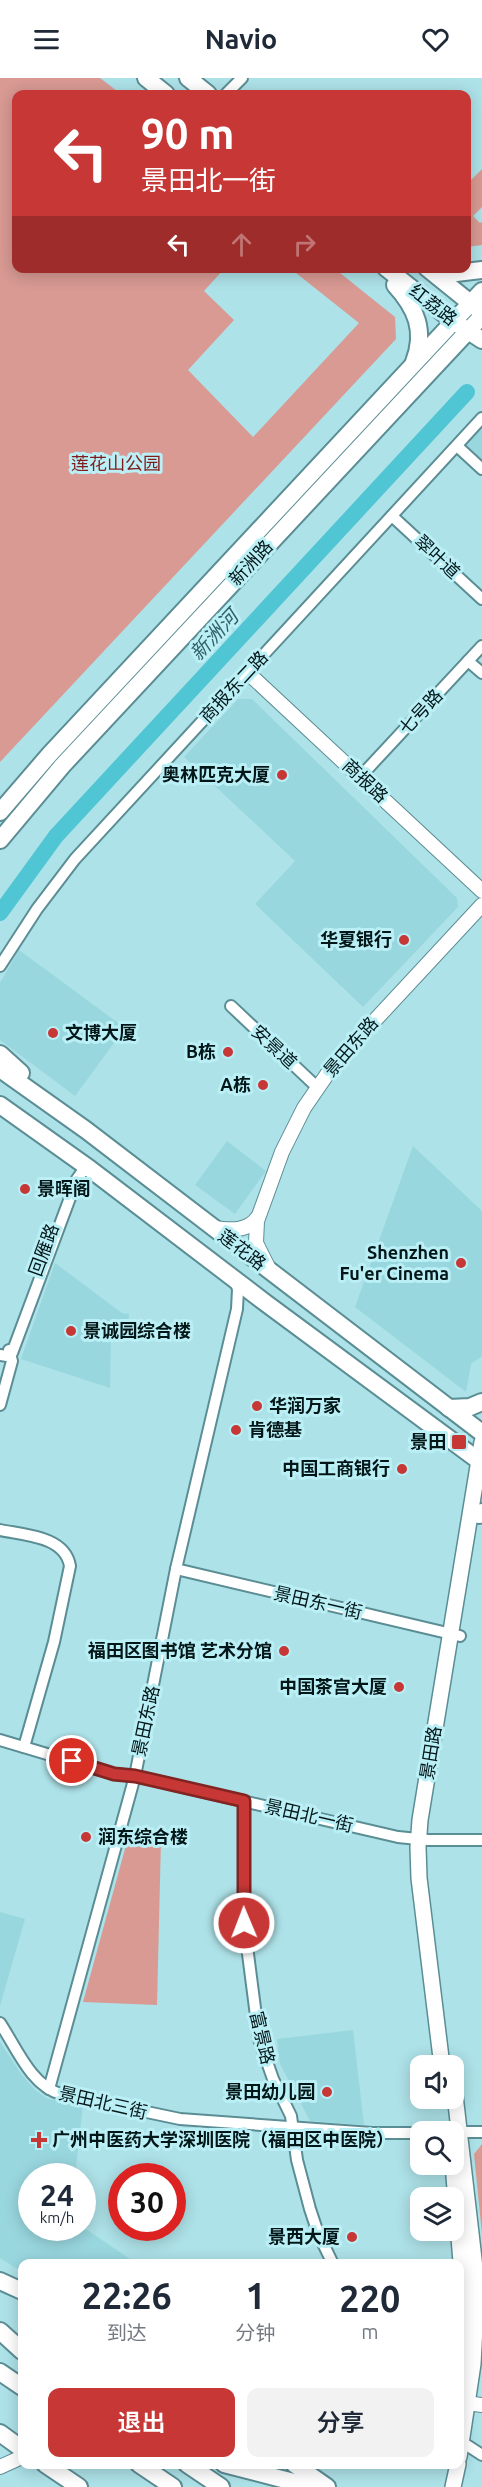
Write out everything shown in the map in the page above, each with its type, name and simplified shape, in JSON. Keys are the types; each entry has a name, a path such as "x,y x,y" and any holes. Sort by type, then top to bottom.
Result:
{"main road":[{"path":"146,78 161,90"},
{"path":"188,78 203,90"},
{"path":"385,273 408,299 418,321 418,350 412,366"},
{"name":"红荔路","path":"392,273 460,326 482,340"},
{"name":"红荔路","path":"434,273 479,306"},
{"name":"新洲路","path":"0,840 62,766 479,306"},
{"name":"新洲路","path":"0,812 58,745 412,366 460,326"},
{"path":"0,1054 26,1078 40,1097"},
{"name":"莲花路","path":"0,1069 482,1433"},
{"name":"莲花路","path":"0,1105 90,1169 481,1462"},
{"path":"449,1408 470,1407 482,1402"},
{"name":"景田路","path":"441,2055 419,1878 481,1462 482,1442"},
{"name":"景田路","path":"455,1635 482,1495"},
{"name":"景田路","path":"423,1840 451,2055"},
{"path":"454,2175 461,2259"},
{"path":"460,2175 476,2287 476,2335 470,2404 464,2431"},
{"path":"0,2279 18,2289"},
{"path":"464,2300 464,2325"},
{"path":"0,2331 18,2349"},
{"path":"0,2341 18,2351"},
{"path":"0,2372 18,2385"},
{"path":"0,2377 18,2386"},
{"path":"0,2433 18,2446"},
{"path":"52,2469 79,2487"},
{"path":"131,2469 153,2487"},
{"path":"146,2469 173,2487"},
{"path":"194,2469 221,2487"},
{"path":"261,2469 312,2476 327,2487"},
{"path":"443,2487 446,2469"},
{"path":"453,2487 457,2469"}],"street":[{"path":"230,90 242,78"},
{"name":"商报东二路","path":"0,966 36,909 75,858 482,418"},
{"path":"457,446 482,469"},
{"name":"翠叶道","path":"392,516 482,599"},
{"name":"七号路","path":"360,777 482,646"},
{"path":"468,661 482,673"},
{"name":"商报路","path":"247,672 482,891"},
{"name":"景田东路","path":"274,1274 261,1256 256,1243 256,1227 287,1140 318,1088 351,1045 482,905"},
{"name":"安景道","path":"231,1006 318,1088"},
{"name":"回雁路","path":"5,1353 73,1174 72,1160 67,1152"},
{"name":"回雁路","path":"5,1353 77,1179 82,1172 90,1169"},
{"path":"212,1228 245,1227 253,1223 259,1215"},
{"name":"景田东路","path":"49,2089 135,1776 176,1569 237,1309 238,1289 234,1279"},
{"path":"0,1405 12,1361 5,1353"},
{"path":"0,1530 56,1544 67,1555 70,1566 54,1642 24,1747"},
{"name":"景田东一街","path":"176,1569 455,1635"},
{"name":"景田北一街","path":"0,1740 114,1774 135,1776 398,1837 423,1840 482,1840"},
{"name":"富景路","path":"244,1801 244,1923 259,2039 273,2079 291,2115 297,2160 310,2209 331,2259"},
{"name":"景田北三街","path":"0,2023 32,2072 49,2089 75,2098 180,2119 372,2133 410,2133"},
{"path":"464,2131 482,2130"},
{"path":"464,2450 482,2455"},
{"path":"0,2467 18,2459"}],"shaded area":[{"path":"482,428 482,462 465,446"},
{"path":"238,699 252,699 457,898 458,907 363,1007 255,904 295,861 184,757"},
{"name":"文博大厦","path":"19,950 125,1028 75,1096 0,1040 0,983"},
{"path":"227,1141 266,1171 235,1214 195,1185"},
{"path":"413,1146 482,1211 482,1356 471,1364 466,1392 355,1307"},
{"name":"景诚园综合楼","path":"55,1263 122,1313 129,1314 128,1333 111,1333 110,1388 21,1359"},
{"path":"0,1912 25,1919 0,2006"},
{"name":"景田幼儿园","path":"353,2030 364,2125 310,2121 280,2064 277,2039"},
{"name":"广州中医药大学深圳医院（福田区中医院）","path":"0,2042 34,2089 48,2099 83,2104 76,2163 18,2163 18,2241 96,2241 96,2236 130,2259 18,2259 18,2269 0,2258"}],"green space":[{"name":"莲花山公园","path":"0,78 100,78 116,90 12,90 12,273 220,273 204,291 234,320 188,370 253,437 359,323 296,273 340,273 395,317 396,339 0,762"},
{"path":"482,169 482,207 473,216 480,223 482,222 482,245 471,246 471,180"},
{"path":"128,1838 161,1839 157,2005 83,2002"},
{"path":"482,2144 482,2234 474,2154"}],"waterway":[{"name":"新洲河","path":"0,913 56,836 467,392"}],"place":[{"name":"奥林匹克大厦","path":"282,775"},
{"name":"华夏银行","path":"404,940"},
{"name":"文博大厦","path":"53,1033"},
{"name":"B栋","path":"228,1052"},
{"name":"A栋","path":"263,1085"},
{"name":"景晖阁","path":"25,1189"},
{"name":"Shenzhen Fu'er Cinema","path":"461,1263"},
{"name":"景诚园综合楼","path":"71,1331"},
{"name":"华润万家","path":"257,1406"},
{"name":"肯德基","path":"236,1430"},
{"name":"景田","path":"459,1442"},
{"name":"中国工商银行","path":"402,1469"},
{"name":"福田区图书馆 艺术分馆","path":"284,1651"},
{"name":"中国茶宫大厦","path":"399,1687"},
{"name":"润东综合楼","path":"86,1837"},
{"name":"景田幼儿园","path":"327,2092"},
{"name":"广州中医药大学深圳医院（福田区中医院）","path":"39,2140"},
{"name":"景西大厦","path":"352,2237"}],"route":[{"path":"72,1761 114,1774 135,1776 244,1801 244,1923"}]}
